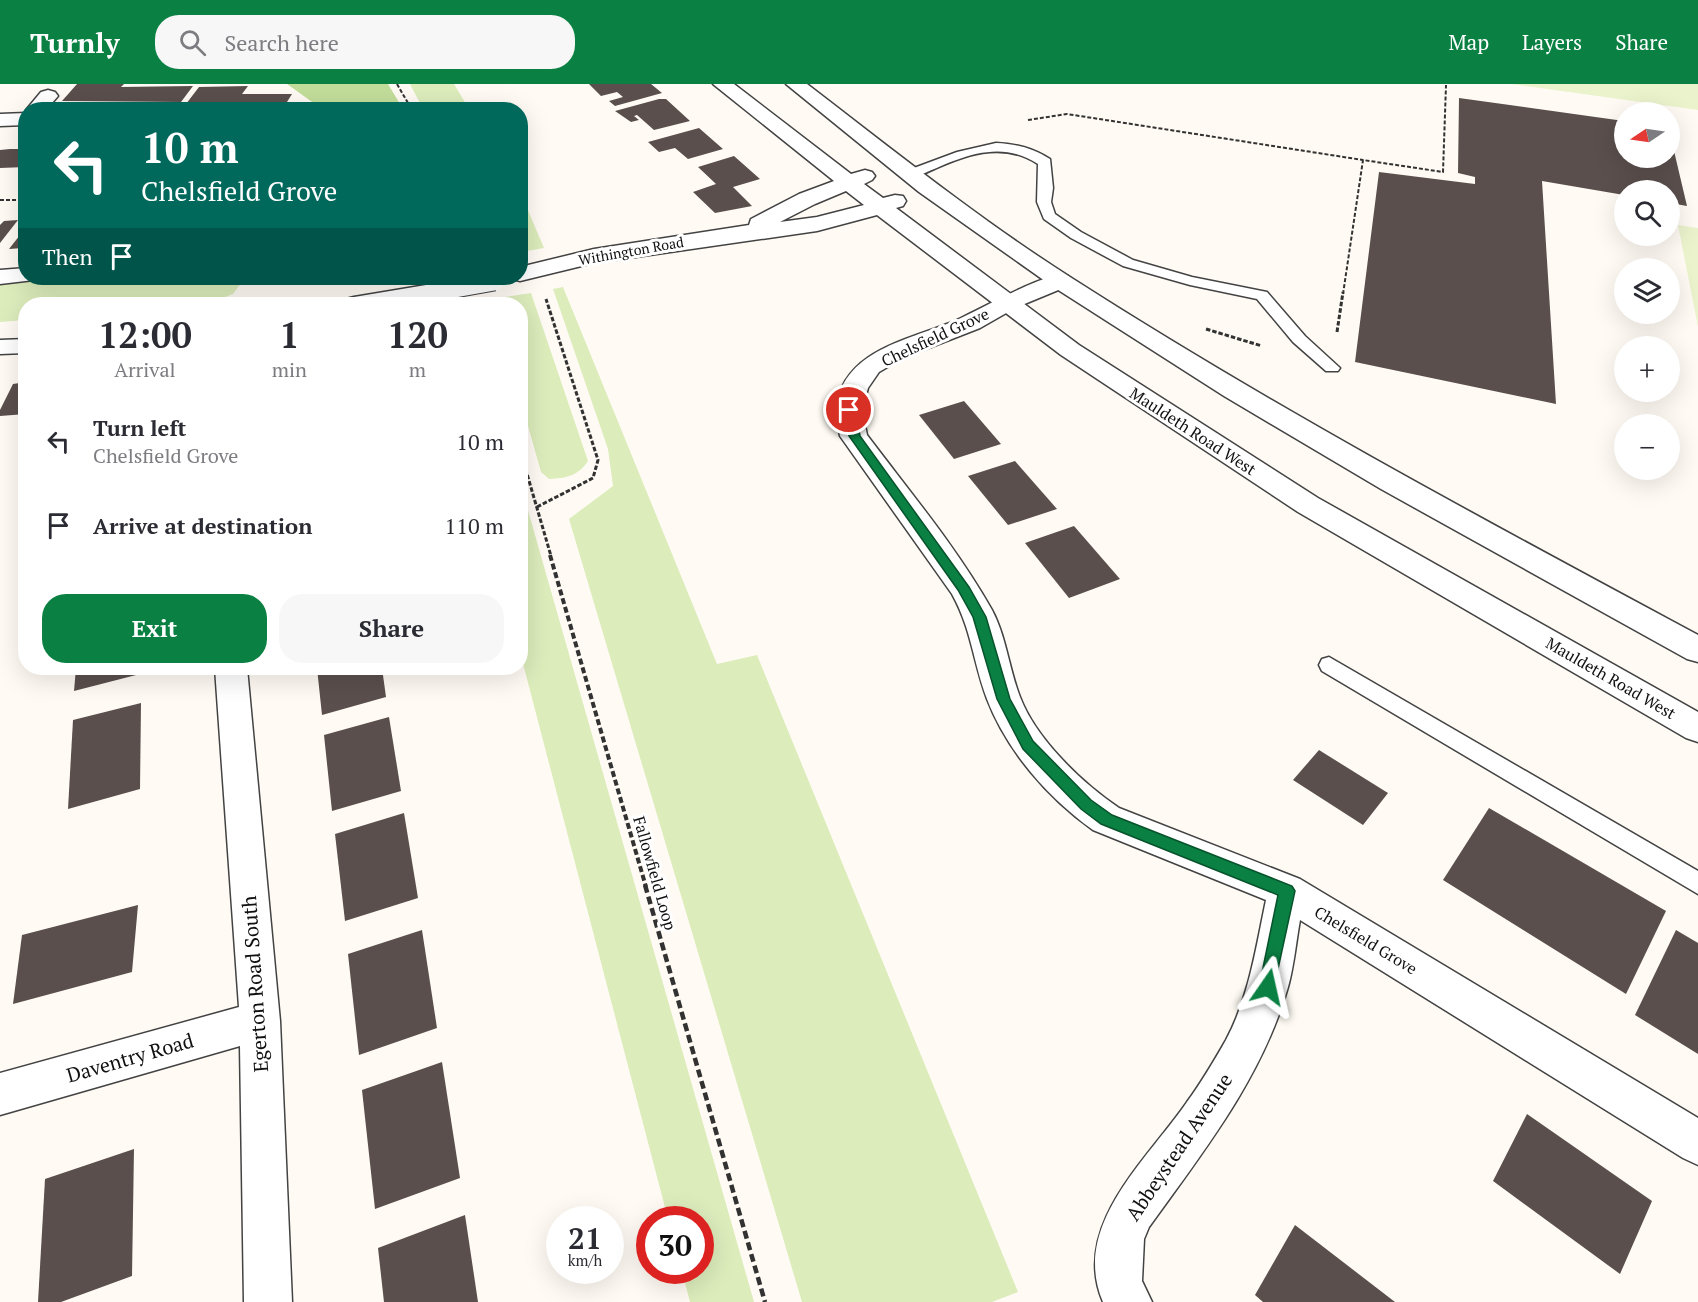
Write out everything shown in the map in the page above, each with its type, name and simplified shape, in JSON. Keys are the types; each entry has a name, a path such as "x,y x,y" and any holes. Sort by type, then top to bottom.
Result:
{"street":[{"name":"Mauldeth Road West","path":"722,84 1070,350 1308,505 1698,728"},
{"path":"795,84 912,175 1060,282 1233,390 1352,459 1698,650"},
{"path":"0,120 18,119"},
{"name":"Withington Road","path":"742,233 807,199 849,183 912,175"},
{"name":"Withington Road","path":"528,272 594,256 817,224 881,207 912,175"},
{"path":"0,277 18,276"},
{"name":"Chelsfield Grove","path":"1060,282 1007,303 971,323 894,353 870,368 855,388 849,410 854,436 963,587 980,617 1004,699 1013,721 1028,745 1086,805 1106,819 1287,891 1698,1143"},
{"path":"396,297 466,285"},
{"path":"0,347 18,346"},
{"name":"Egerton Road South","path":"232,675 260,1021 268,1302"},
{"name":"Abbeystead Avenue","path":"1128,1302 1119,1284 1121,1239 1132,1212 1203,1117 1241,1053 1268,987 1287,891"},
{"name":"Daventry Road","path":"0,1094 260,1021"}],"lane":[{"path":"912,175 979,150 1006,146 1028,151 1045,162 1044,202 1049,216 1076,235 1128,262 1190,281 1262,295 1299,339 1332,368"},
{"path":"1329,665 1698,883"}],"path":[{"path":"397,84 407,102"},
{"path":"1020,121 1067,114 1443,172 1446,85"},
{"path":"1332,368 1363,160"},
{"path":"0,200 18,200"},
{"path":"537,507 593,478 598,460 551,315"},
{"path":"1203,328 1268,348"},
{"name":"Fallowfield Loop","path":"528,477 765,1302"}],"green space":[{"path":"287,84 388,84 399,102 312,102"},
{"path":"410,84 454,84 465,102 419,102"},
{"path":"1511,84 1698,84 1698,110 1680,107 1680,102 1640,102"},
{"path":"528,210 544,248 528,251"},
{"path":"1680,225 1698,228 1698,327 1680,235"},
{"path":"18,282 18,285 240,285 233,294 225,297 18,297 18,321 0,322 0,283"},
{"path":"563,287 717,664 757,655 1018,1292 992,1302 802,1302 569,519 613,486 608,449 553,289"},
{"path":"531,293 588,461 572,475 549,479 541,472 528,426 528,297 504,297"},
{"path":"528,511 754,1302 690,1302 685,1284 714,1284 714,1206 665,1206 526,675 528,675"}],"building":[{"path":"77,84 124,84 121,87 193,86 181,102 62,101"},
{"path":"589,84 651,84 662,93 615,106 609,101 623,97 617,92 601,96"},
{"path":"248,86 242,94 292,94 287,102 188,102 199,87"},
{"path":"1459,98 1614,120 1614,168 1678,168 1687,206 1680,205 1680,180 1614,180 1614,193 1542,181 1556,404 1355,362 1379,172 1475,184 1475,177 1458,173"},
{"path":"666,99 690,121 654,130 637,115 634,116 639,120 631,122 615,111"},
{"path":"699,128 723,149 688,159 675,148 659,152 648,142"},
{"path":"18,149 18,167 0,168 0,150"},
{"path":"734,156 760,179 733,187 752,206 715,213 693,192 716,184 698,167"},
{"path":"18,220 0,243 0,225 4,221"},
{"path":"18,238 18,248 9,249"},
{"path":"18,383 18,415 0,416 0,410 13,384"},
{"path":"964,401 1001,444 954,459 919,415"},
{"path":"1015,461 1057,509 1008,525 968,476"},
{"path":"1074,526 1120,579 1069,598 1025,543"},
{"path":"75,675 136,675 74,691"},
{"path":"318,675 383,675 386,697 322,715"},
{"path":"141,703 140,789 68,809 73,720"},
{"path":"389,717 401,791 332,811 324,735"},
{"path":"1319,750 1388,793 1363,825 1293,780"},
{"path":"1489,808 1666,911 1626,994 1443,880"},
{"path":"404,813 418,898 345,921 335,834"},
{"path":"138,905 132,972 13,1004 22,935"},
{"path":"422,930 437,1028 359,1055 348,954"},
{"path":"1676,930 1698,943 1698,1054 1635,1015"},
{"path":"442,1062 460,1178 375,1209 362,1090"},
{"path":"1527,1114 1652,1201 1620,1274 1493,1181"},
{"path":"134,1149 132,1276 61,1302 38,1302 45,1179"},
{"path":"465,1215 478,1302 384,1302 378,1248"},
{"path":"1295,1225 1395,1302 1263,1302 1255,1295"}],"route":[{"path":"849,410 854,436 963,587 980,617 1004,699 1013,721 1028,745 1086,805 1106,819 1287,891 1268,987"}]}
